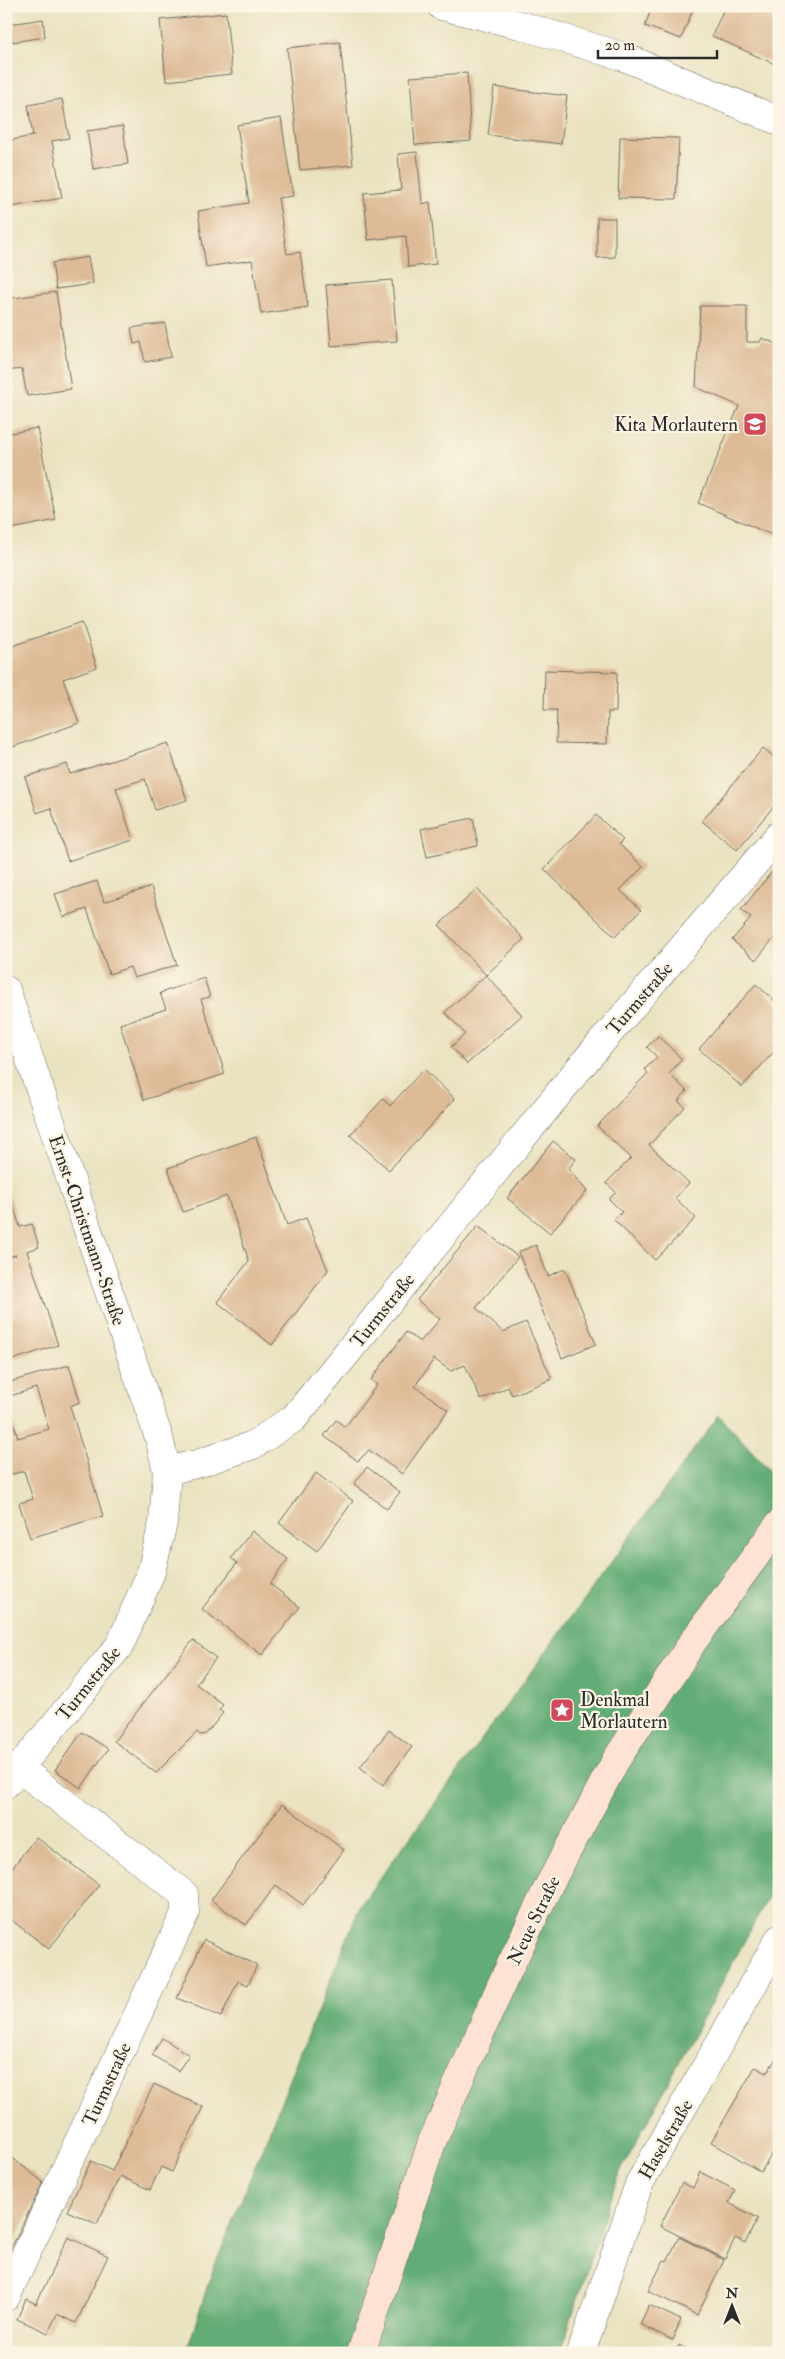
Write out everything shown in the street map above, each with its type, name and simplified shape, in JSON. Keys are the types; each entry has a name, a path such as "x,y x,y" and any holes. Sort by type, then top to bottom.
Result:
{"main road":[{"name":"Neue Straße","path":"361,2353 432,2142 502,1981 549,1885 616,1760 692,1644 779,1524"}],"street":[{"path":"441,6 520,25 624,57 779,121"},
{"name":"Turmstraße","path":"6,2297 185,1913 184,1894 13,1776 120,1645 151,1572 163,1523 167,1471 200,1463 253,1445 294,1418 581,1066 779,835"},
{"name":"Ernst-Christmann-Straße","path":"6,990 160,1438 167,1471"},
{"name":"Haselstraße","path":"581,2353 639,2184 779,1939"}],"green space":[{"path":"719,1415 779,1481 779,1877 617,2178 560,2353 186,2353 211,2275 361,1904"}],"building":[{"path":"652,6 685,6 693,9 681,39 645,26"},
{"path":"725,6 768,6 779,11 779,66 712,36"},
{"path":"226,13 232,74 166,81 160,20"},
{"path":"43,19 45,37 12,42 10,24"},
{"path":"340,42 353,165 300,170 287,48"},
{"path":"467,73 471,141 415,145 410,77"},
{"path":"494,87 567,96 561,144 488,135"},
{"path":"62,99 69,138 52,141 62,198 6,208 6,141 33,136 28,105"},
{"path":"281,118 293,196 278,198 287,254 300,252 308,307 261,314 252,260 206,267 198,211 249,203 237,125"},
{"path":"123,126 128,164 93,169 87,131"},
{"path":"620,137 679,138 676,199 618,198"},
{"path":"417,152 422,204 430,202 436,264 408,267 406,236 368,240 364,193 401,190 398,154"},
{"path":"597,218 615,218 615,257 597,258"},
{"path":"88,257 93,284 56,289 52,263"},
{"path":"392,280 397,341 331,346 326,285"},
{"path":"56,292 71,389 27,396 22,369 6,371 6,299"},
{"name":"Kita Morlautern","path":"700,306 747,306 747,342 760,342 762,338 779,345 779,538 698,503 739,406 696,387"},
{"path":"165,323 171,357 145,362 141,342 134,344 131,328"},
{"path":"37,428 56,520 6,530 6,434"},
{"path":"82,622 97,667 63,679 79,723 10,748 6,738 6,648"},
{"path":"545,670 617,672 616,712 608,712 607,744 556,743 557,710 544,710"},
{"path":"168,743 187,800 155,810 145,779 116,788 133,840 68,861 51,808 37,813 25,777 67,764 70,774"},
{"path":"763,748 779,761 779,800 737,850 702,821"},
{"path":"596,815 623,840 619,844 643,867 620,890 641,910 615,937 544,869"},
{"path":"473,818 478,846 427,857 421,829"},
{"path":"779,863 779,942 774,938 756,960 732,940 751,918 741,910"},
{"path":"97,881 104,902 151,887 177,965 134,978 130,967 109,974 87,909 63,917 55,894"},
{"path":"477,889 524,939 486,975 439,925"},
{"path":"486,975 522,1015 467,1064 451,1047 465,1034 445,1012"},
{"path":"204,978 210,997 201,999 225,1074 144,1100 120,1024 166,1009 160,993"},
{"path":"756,984 779,1005 779,1046 742,1087 699,1049"},
{"path":"658,1036 682,1059 669,1074 687,1091 678,1101 685,1107 649,1145 689,1183 675,1198 696,1218 655,1260 614,1220 622,1212 609,1199 616,1192 606,1183 631,1158 597,1126 648,1073 645,1069 657,1057 647,1047"},
{"path":"424,1069 455,1099 389,1170 350,1135 383,1099 390,1106"},
{"path":"256,1137 287,1225 306,1218 328,1270 272,1345 217,1302 249,1261 227,1196 183,1212 168,1168"},
{"path":"553,1141 576,1159 568,1169 587,1191 550,1233 507,1198"},
{"path":"6,1184 20,1227 32,1224 39,1247 27,1251 58,1345 6,1362 6,1258 16,1255 6,1257"},
{"path":"478,1226 518,1257 476,1308 503,1332 526,1322 552,1379 512,1395 508,1387 481,1400 465,1365 451,1371 434,1359 415,1386 448,1410 402,1474 369,1450 358,1461 324,1436 336,1420 345,1427 377,1385 371,1380 406,1332 420,1342 440,1319 417,1300"},
{"path":"536,1245 548,1276 565,1269 596,1344 562,1358 518,1252"},
{"path":"69,1365 80,1402 70,1406 103,1516 30,1538 19,1503 33,1499 24,1471 6,1476 6,1415 11,1414 18,1438 49,1429 36,1388 10,1396 6,1383"},
{"path":"367,1467 400,1492 387,1509 354,1484"},
{"path":"316,1473 353,1501 317,1551 279,1523"},
{"path":"252,1531 288,1559 270,1584 300,1607 262,1655 202,1609 237,1563 231,1558"},
{"path":"193,1640 216,1658 196,1684 223,1705 219,1710 223,1713 206,1734 200,1735 197,1732 156,1773 114,1741"},
{"path":"389,1730 412,1747 383,1785 360,1767"},
{"path":"82,1732 108,1749 81,1788 55,1770"},
{"path":"282,1804 344,1850 303,1905 276,1885 246,1925 211,1900"},
{"path":"36,1837 99,1885 49,1949 6,1916 6,1892 9,1889 6,1887 6,1876"},
{"path":"204,1940 257,1965 248,1985 238,1981 221,2017 177,1998"},
{"path":"162,2038 189,2055 178,2071 152,2055"},
{"path":"779,2053 779,2142 761,2172 711,2142 755,2067 767,2073"},
{"path":"154,2084 203,2107 172,2172 161,2167 150,2190 120,2176 97,2224 67,2211 91,2161 112,2171"},
{"path":"6,2153 43,2182 7,2257 6,2256"},
{"path":"700,2172 735,2190 729,2203 758,2218 745,2243 735,2238 725,2259 660,2226 682,2183 693,2188"},
{"path":"68,2237 108,2256 76,2323 57,2314 48,2333 17,2319 26,2299 36,2304"},
{"path":"679,2237 724,2260 697,2315 648,2291 664,2260 667,2261"},
{"path":"649,2305 681,2320 672,2340 640,2324"},
{"path":"679,2345 694,2353 675,2353"}],"place":[{"name":"Kita Morlautern","path":"755,424"},
{"name":"Denkmal Morlautern","path":"562,1710"}]}
